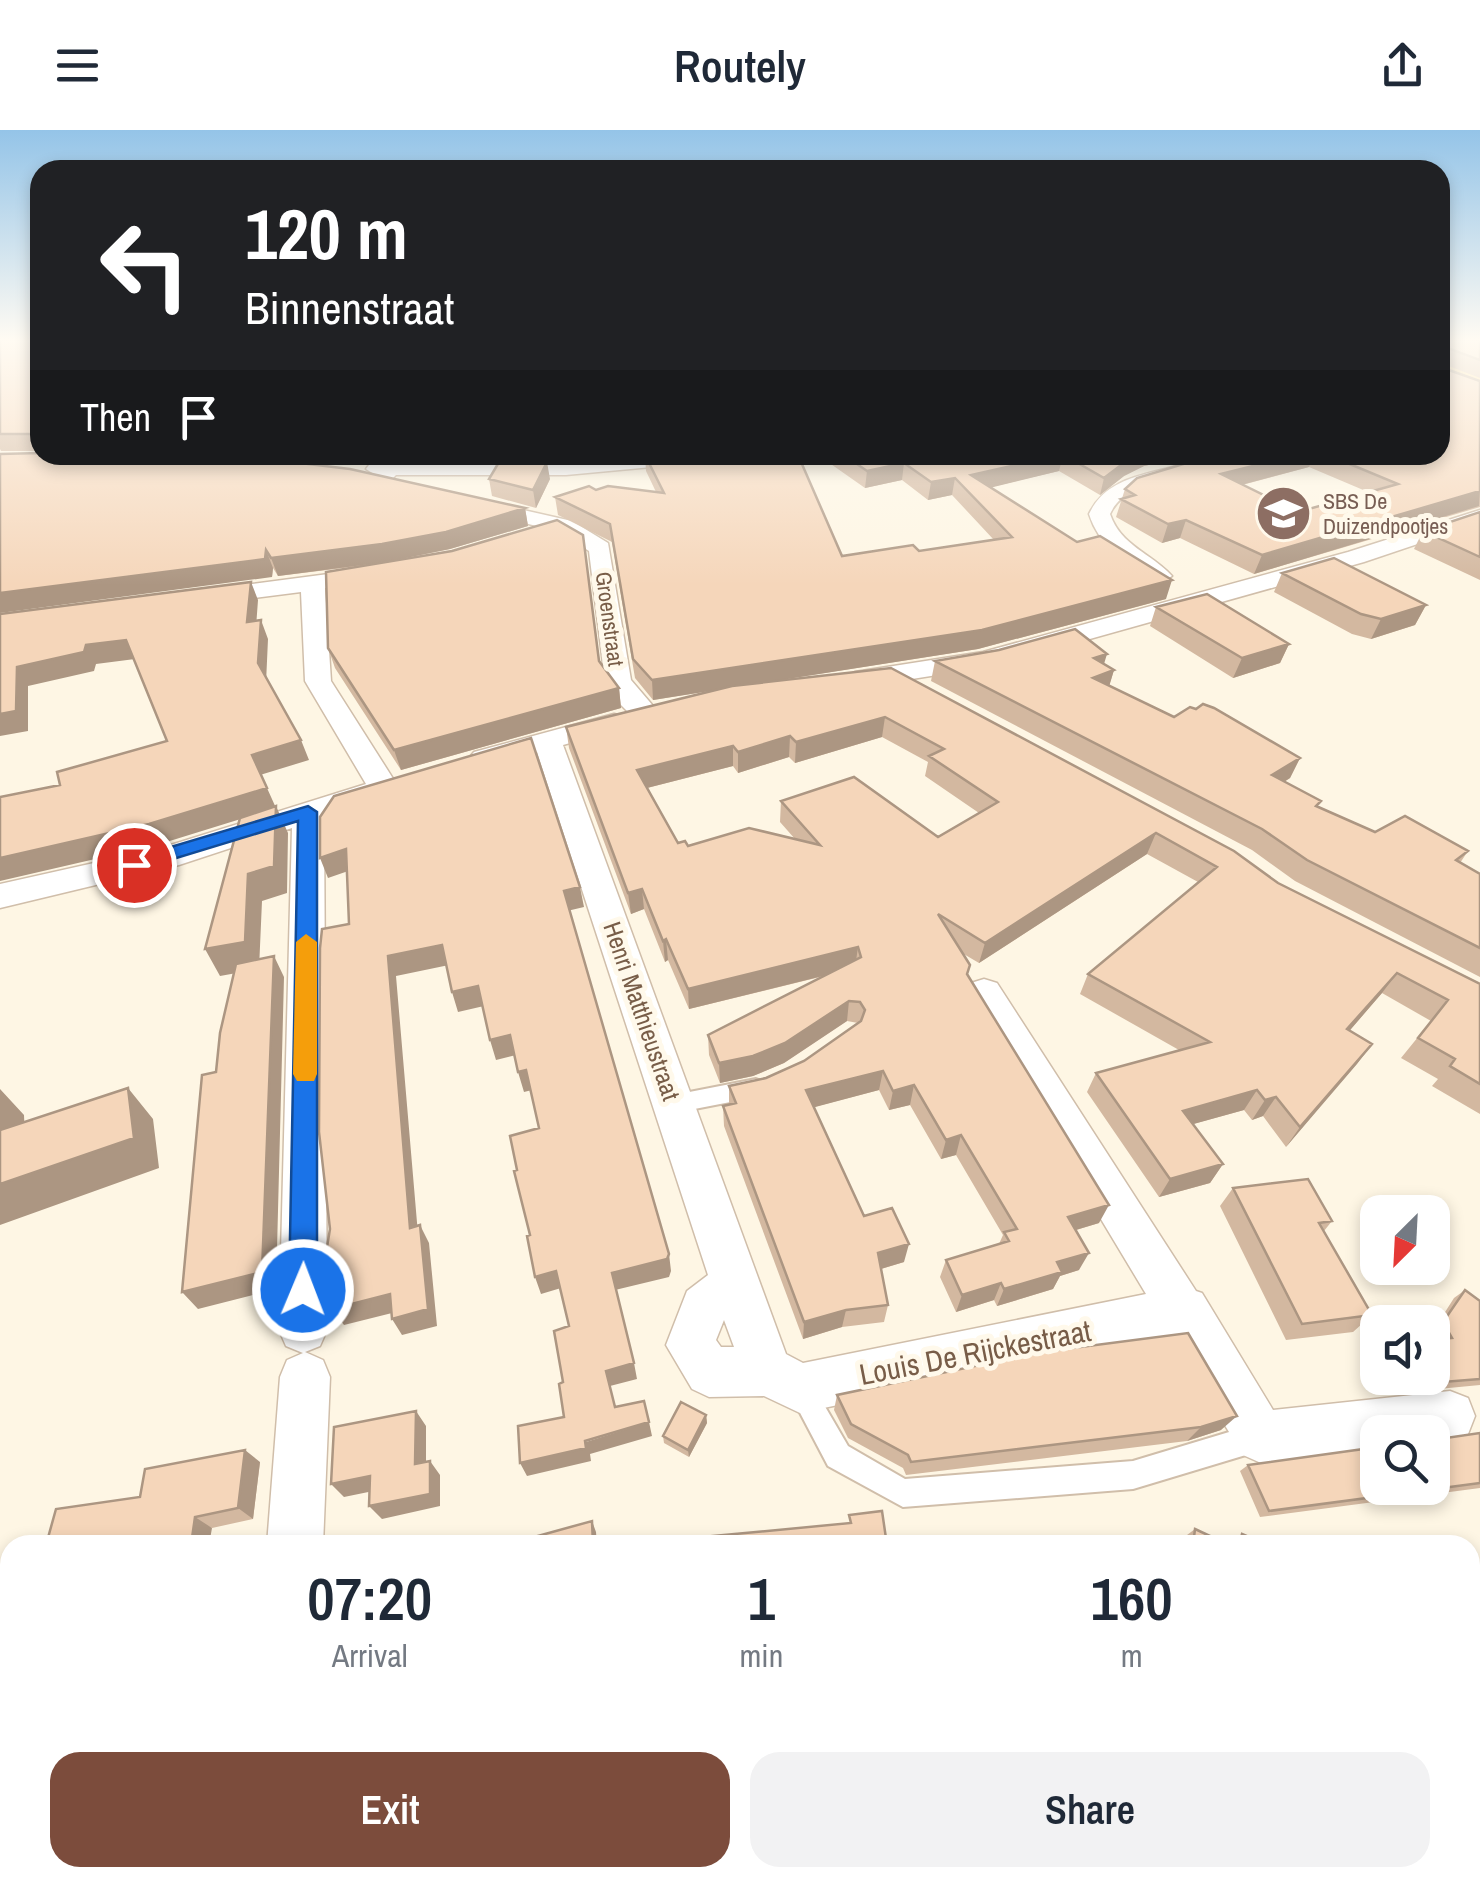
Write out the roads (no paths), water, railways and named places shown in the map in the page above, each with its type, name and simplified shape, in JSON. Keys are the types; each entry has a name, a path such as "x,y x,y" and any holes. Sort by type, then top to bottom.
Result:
{"street":[{"path":"378,472 601,465"},
{"path":"1184,465 1120,488 1105,498 1098,522 1106,537 1130,557 1200,601"},
{"name":"Groenstraat","path":"378,472 441,498 564,526 600,548 618,680 624,692 655,712 547,739"},
{"path":"821,684 985,660 1356,557 1480,516"},
{"path":"510,542 564,526"},
{"path":"183,600 404,570"},
{"path":"314,584 318,681 384,788"},
{"path":"893,676 943,703"},
{"path":"456,766 547,739"},
{"name":"Henri Matthieustraat","path":"547,739 734,1283 784,1380"},
{"path":"0,896 168,857 420,777"},
{"path":"295,1535 304,1353 308,812"},
{"path":"984,993 1262,1437 1360,1426"},
{"path":"734,1283 704,1308 690,1345 709,1372 784,1380"},
{"name":"Louis De Rijckestraat","path":"784,1380 1185,1309"}],"lane":[{"path":"674,1104 757,1088 775,1080"},
{"path":"784,1380 838,1456 903,1493 1133,1474 1262,1437"}],"place":[{"name":"SBS De Duizendpootjes","path":"1284,514"}]}
